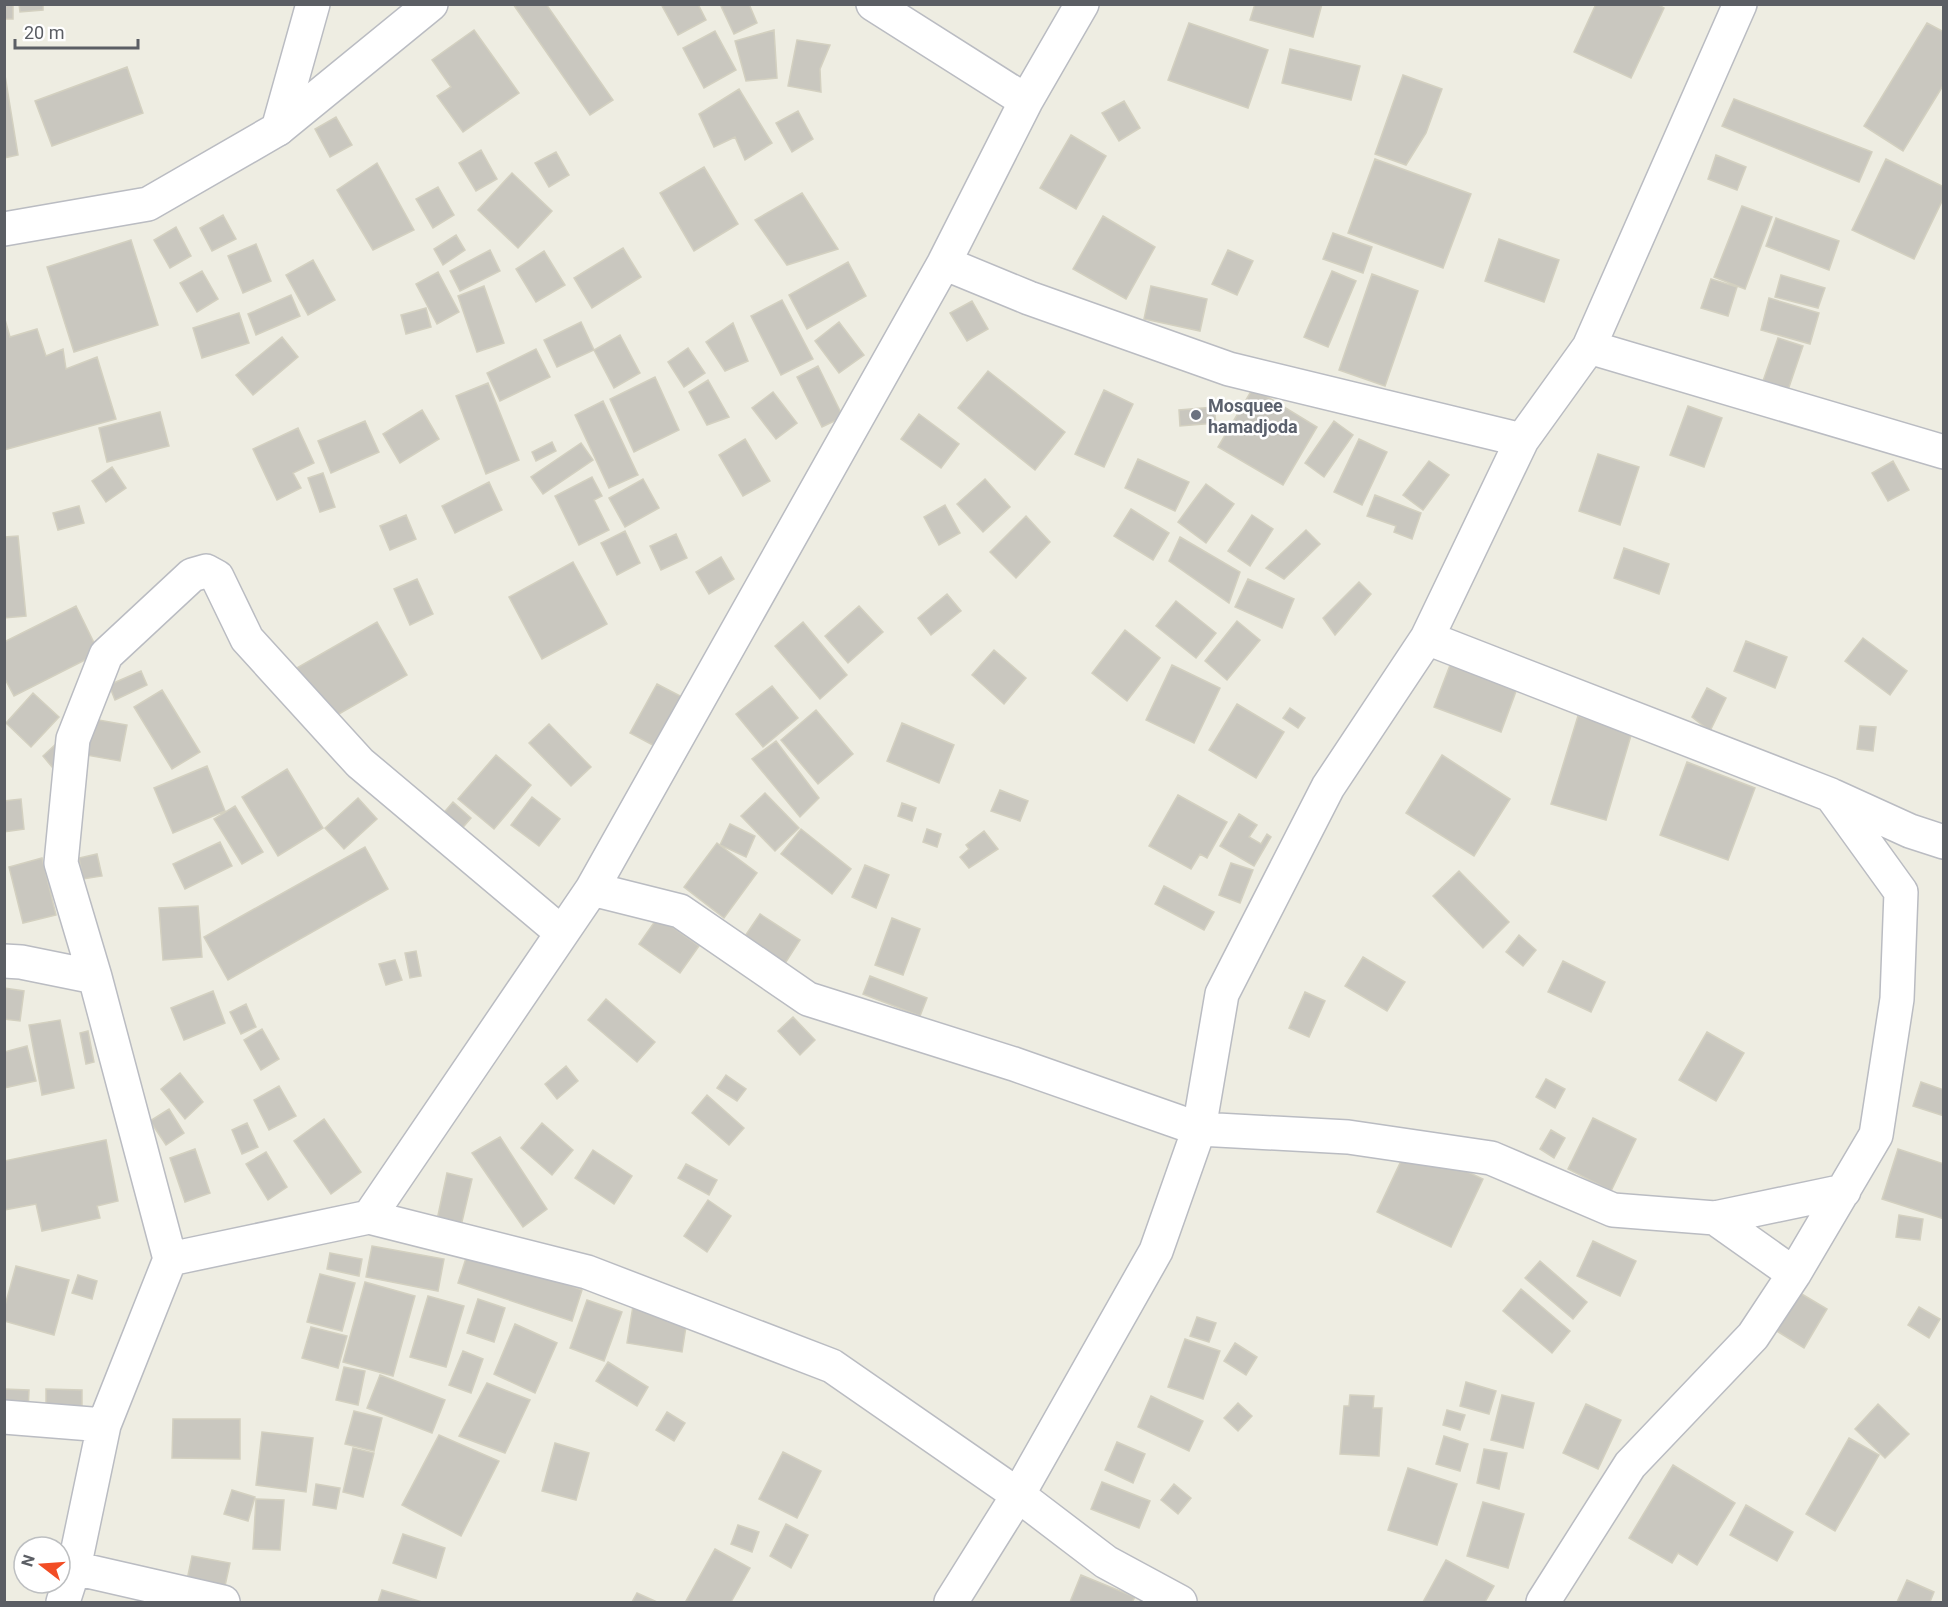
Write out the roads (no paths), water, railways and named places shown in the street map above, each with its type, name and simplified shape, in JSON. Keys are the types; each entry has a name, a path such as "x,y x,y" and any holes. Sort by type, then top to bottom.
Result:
{"street":[{"path":"278,129 313,4"},
{"path":"4,229 148,204 278,129 431,4"},
{"path":"873,4 1026,101"},
{"path":"369,1216 592,890 944,263 1026,101 1082,4"},
{"path":"951,1602 1018,1495 1156,1251 1199,1129 1222,994 1328,787 1427,638 1522,440 1589,347 1740,4"},
{"path":"944,263 1029,298 1229,369 1522,440"},
{"path":"1589,347 1944,452"},
{"path":"63,1602 74,1568 104,1425 170,1259 95,977 61,863 73,739 106,655 192,575 206,571 218,577 247,639 360,763 562,933"},
{"path":"1427,638 1831,795 1910,831 1944,842"},
{"path":"1543,1602 1630,1465 1753,1336 1794,1274 1876,1135 1897,999 1901,892 1831,795"},
{"path":"592,890 680,911 808,999 1014,1064 1199,1129 1347,1137 1491,1158 1613,1210 1715,1218 1844,1191"},
{"path":"4,962 21,962 95,977"},
{"path":"170,1259 369,1216 587,1272 832,1366 1018,1495 1106,1562 1180,1602"},
{"path":"1715,1218 1794,1274"},
{"path":"4,1417 104,1425"},
{"path":"74,1568 223,1602"}],"place":[{"name":"Mosquee hamadjoda","path":"1196,415"}]}
